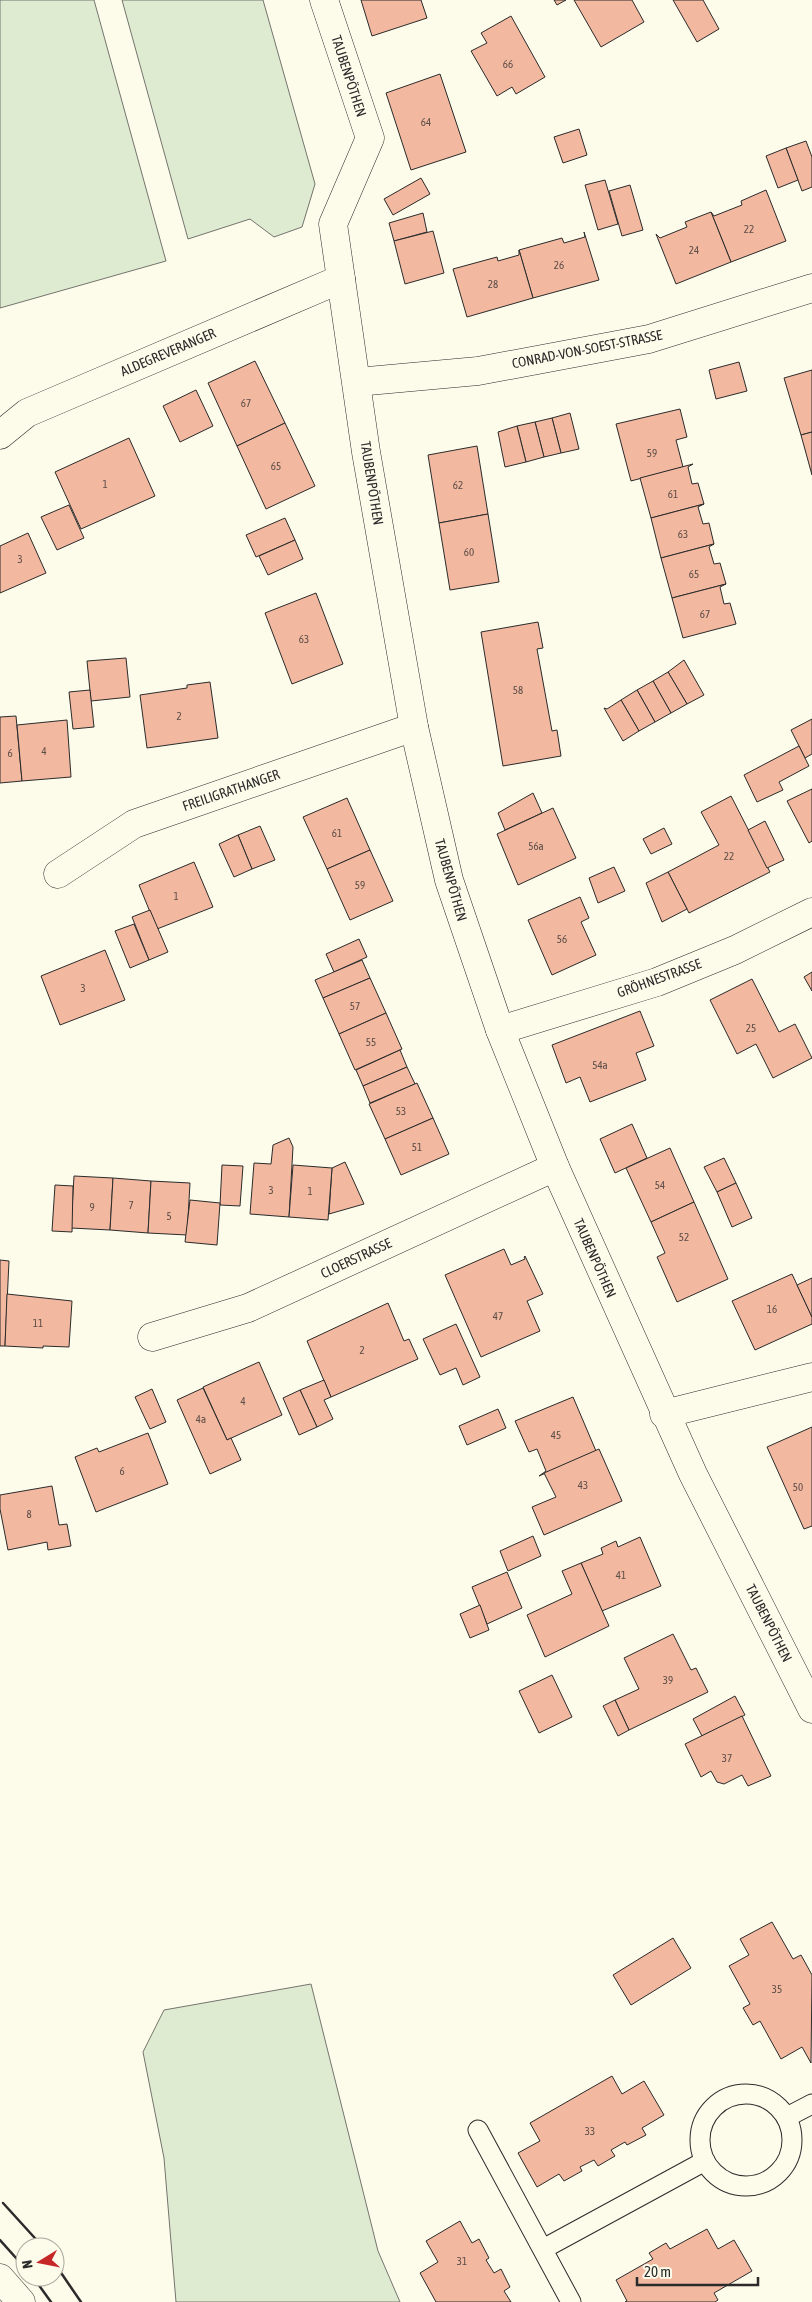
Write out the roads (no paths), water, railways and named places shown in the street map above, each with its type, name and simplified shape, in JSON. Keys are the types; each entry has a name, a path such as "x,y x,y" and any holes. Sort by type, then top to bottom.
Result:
{"street":[{"name":"TAUBENPÖTHEN","path":"324,0 370,138 333,224 366,452 414,727 449,880 500,1030 554,1167 664,1414 812,1708"},
{"name":"ALDEGREVERANGER","path":"0,435 27,413 341,279"},
{"name":"CONRAD-VON-SOEST-STRASSE","path":"357,382 478,371 649,339 812,288"},
{"name":"FREILIGRATHANGER","path":"58,874 134,824 414,727"},
{"name":"GRÖHNESTRASSE","path":"500,1030 657,982 735,950 812,912"},
{"name":"CLOERSTRASSE","path":"152,1337 248,1308 554,1167"},
{"path":"664,1414 812,1377"},
{"path":"0,2278 21,2302"}],"lane":[{"path":"752,2093 767,2098 780,2107 787,2117 793,2136 792,2152 784,2167 773,2178 758,2185 742,2186 726,2182 712,2172 705,2161 700,2142 702,2126 710,2111 722,2100 736,2094 752,2093"},
{"path":"787,2117 812,2104"},
{"path":"478,2130 571,2302"},
{"path":"543,2249 705,2161"}]}
